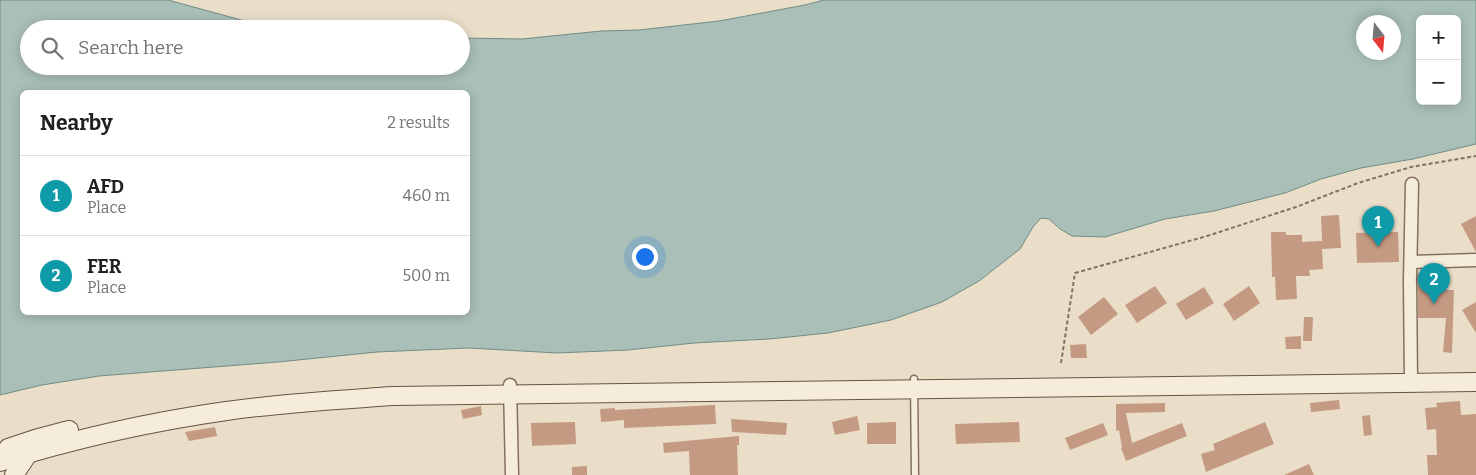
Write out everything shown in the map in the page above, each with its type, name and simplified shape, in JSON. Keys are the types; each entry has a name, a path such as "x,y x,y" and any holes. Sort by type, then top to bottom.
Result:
{"main road":[{"path":"0,462 142,425 227,411 309,402 393,396 510,390 914,384 1122,386 1411,377 1476,370"},
{"path":"1411,377 1476,382"},
{"path":"0,451 35,439 113,420 197,405 280,394 389,387 510,390"},
{"path":"14,475 28,454"}],"street":[{"path":"1411,377 1412,184"},
{"path":"1411,262 1476,260"},
{"path":"510,390 512,475"}],"lane":[{"path":"914,384 915,475"}],"path":[{"path":"1061,363 1075,272 1207,236 1296,207 1358,183 1411,167 1476,156"}],"water":[{"path":"0,0 168,0 241,20 20,20 20,75 470,75 470,38 522,39 601,31 639,30 719,21 824,0 1476,0 1476,144 1413,159 1361,168 1321,179 1285,193 1214,211 1165,219 1105,237 1072,236 1060,229 1049,219 1041,218 1033,227 1020,249 979,281 942,302 891,320 828,333 628,350 557,353 468,348 377,352 99,376 42,385 0,395"}],"building":[{"path":"1339,215 1341,248 1322,249 1323,269 1309,270 1310,276 1296,276 1297,299 1276,300 1275,277 1272,277 1271,232 1286,232 1286,235 1302,235 1302,242 1322,241 1321,216"},
{"path":"1476,216 1476,252 1461,224"},
{"path":"1398,232 1399,262 1357,263 1356,233"},
{"path":"1418,274 1426,274 1425,290 1454,290 1452,353 1443,352 1446,318 1418,318"},
{"path":"1155,286 1167,303 1137,323 1125,305"},
{"path":"1249,286 1260,303 1234,321 1223,304"},
{"path":"1204,287 1214,303 1186,320 1176,304"},
{"path":"1104,297 1118,314 1091,335 1078,317"},
{"path":"1476,302 1476,333 1462,310"},
{"path":"1304,317 1313,317 1312,341 1303,341"},
{"path":"1301,336 1301,349 1286,349 1285,337"},
{"path":"1086,344 1087,358 1071,358 1070,345"},
{"path":"1339,400 1340,409 1311,412 1310,403"},
{"path":"1460,401 1461,415 1476,414 1476,475 1428,475 1427,455 1437,455 1436,429 1427,430 1425,408 1437,407 1436,403"},
{"path":"1165,403 1165,412 1126,413 1132,443 1182,423 1187,436 1126,461 1121,448 1119,430 1116,431 1116,404"},
{"path":"715,405 716,424 624,428 624,420 601,422 600,409 615,408 615,410"},
{"path":"481,406 482,415 463,419 461,410"},
{"path":"1370,415 1372,435 1364,436 1362,416"},
{"path":"857,416 860,430 835,435 832,422"},
{"path":"731,419 787,423 786,435 732,432"},
{"path":"575,422 576,444 532,446 531,423"},
{"path":"896,422 896,444 867,444 867,423"},
{"path":"1019,422 1020,442 956,444 955,424"},
{"path":"1265,422 1274,444 1206,472 1201,454 1215,450 1213,444"},
{"path":"1103,423 1108,435 1070,450 1065,438"},
{"path":"215,427 217,436 189,441 185,432"},
{"path":"739,436 739,445 737,445 738,475 690,475 689,451 664,453 663,443"},
{"path":"1309,464 1314,475 1284,475"},
{"path":"587,466 587,475 572,475 572,467"}],"place":[{"name":"AFD","path":"1378,247"},
{"name":"FER","path":"1434,304"}]}
